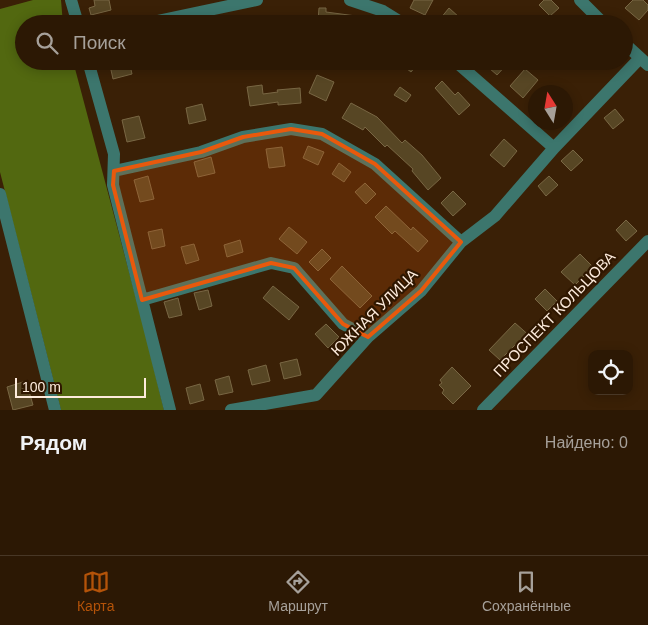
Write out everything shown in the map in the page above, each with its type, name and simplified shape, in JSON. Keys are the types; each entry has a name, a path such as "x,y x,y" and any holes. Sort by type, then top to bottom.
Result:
{"street":[{"path":"71,0 75,15"},
{"path":"186,15 257,0"},
{"path":"350,0 389,15"},
{"path":"580,0 595,15"},
{"path":"633,52 644,62"},
{"name":"ЮЖНАЯ УЛИЦА","path":"231,410 316,394 368,337 421,291 461,242 495,216 554,148 644,62"},
{"path":"91,70 114,154 113,185 170,410"},
{"path":"465,70 554,148"},
{"path":"114,171 200,152 242,137 291,129 322,134 375,164 461,242"},
{"path":"0,196 55,410"},
{"name":"ПРОСПЕКТ КОЛЬЦОВА","path":"482,410 648,241"},
{"path":"142,300 271,263 294,268 343,324 368,337"}],"highlighted area":[{"path":"291,129 322,134 375,164 461,242 421,291 368,337 343,324 294,268 271,263 142,300 113,185 114,171 201,152 243,137"}],"green space":[{"path":"33,0 61,0 62,15 15,15 15,70 75,70 164,410 61,410 0,172 0,9"}],"building":[{"path":"94,0 109,0 111,10 91,15 89,8 95,6"},
{"path":"414,0 433,0 425,15 410,8"},
{"path":"544,0 551,0 559,8 549,15 539,5"},
{"path":"633,0 643,0 648,5 648,10 639,20 625,8"},
{"path":"319,8 326,8 326,12 348,15 318,15"},
{"path":"449,8 457,15 443,15"},
{"path":"111,70 131,70 132,74 113,79"},
{"path":"491,70 502,70 497,75"},
{"path":"526,70 538,80 534,85 528,85 528,92 523,98 510,86"},
{"path":"317,75 334,82 326,101 309,93"},
{"path":"442,81 455,95 458,92 470,105 459,115 435,88"},
{"path":"262,85 263,94 278,92 277,90 300,88 301,103 278,105 278,102 250,106 247,87"},
{"path":"400,87 411,95 406,102 394,95"},
{"path":"351,103 377,117 402,143 405,140 422,155 441,178 428,190 412,171 413,169 387,145 385,147 365,127 363,130 342,118"},
{"path":"202,104 206,120 189,124 186,108"},
{"path":"615,109 624,120 613,129 604,118"},
{"path":"139,116 145,138 127,142 122,120"},
{"path":"504,139 517,151 504,167 490,155"},
{"path":"308,146 324,152 318,165 303,158"},
{"path":"282,147 285,166 269,168 266,149"},
{"path":"573,150 583,160 571,171 561,161"},
{"path":"211,157 215,173 198,177 194,162"},
{"path":"339,163 351,172 344,182 332,174"},
{"path":"148,176 154,199 140,202 134,180"},
{"path":"549,176 558,185 546,196 538,186"},
{"path":"365,183 376,194 366,204 355,192"},
{"path":"453,191 466,204 453,216 441,203"},
{"path":"386,206 411,230 413,227 428,241 418,252 395,231 392,234 375,217"},
{"path":"626,220 637,231 626,241 616,230"},
{"path":"289,227 307,242 297,254 279,239"},
{"path":"162,229 165,246 152,249 148,232"},
{"path":"240,240 243,252 227,257 224,245"},
{"path":"194,244 199,260 186,264 181,247"},
{"path":"322,249 331,258 318,271 309,262"},
{"path":"580,254 593,267 575,285 561,272"},
{"path":"342,266 372,296 360,308 330,279"},
{"path":"273,286 299,307 289,320 263,298"},
{"path":"545,289 557,301 547,311 535,299"},
{"path":"208,290 212,306 199,310 194,293"},
{"path":"178,298 182,315 169,318 164,302"},
{"path":"515,323 532,338 524,346 518,342 500,360 489,350"},
{"path":"326,324 339,337 328,348 315,334"},
{"path":"297,359 301,375 284,379 280,363"},
{"path":"266,365 270,381 252,385 248,370"},
{"path":"452,367 471,386 453,404 442,393 444,390 439,385 442,383 440,380"},
{"path":"229,376 233,392 219,395 215,380"},
{"path":"26,381 33,405 13,410 7,387"},
{"path":"200,384 204,400 190,404 186,388"}]}
